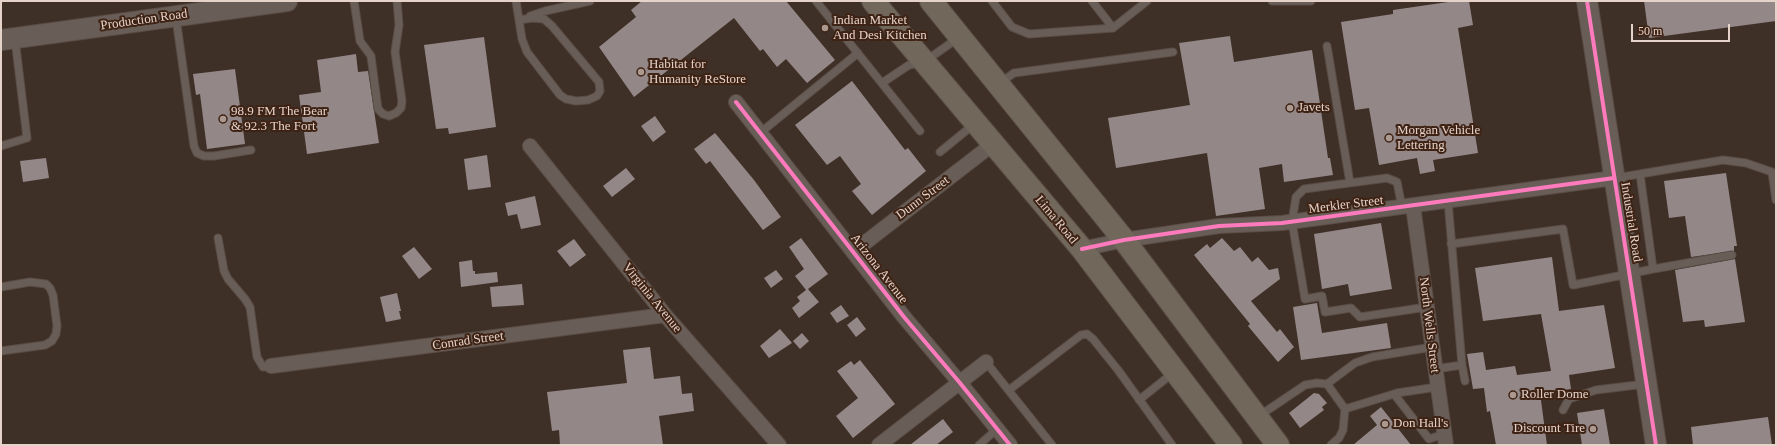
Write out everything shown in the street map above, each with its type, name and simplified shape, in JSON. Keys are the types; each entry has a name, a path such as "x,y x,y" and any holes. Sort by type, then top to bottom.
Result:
{"highway":[{"name":"Lima Road","path":"873,1 1082,249 1231,445"},
{"path":"931,1 1124,240 1278,445"}],"street":[{"name":"Production Road","path":"8,39 287,1"},
{"name":"Industrial Road","path":"1587,1 1656,445"},
{"name":"Arizona Avenue","path":"736,102 904,318 960,383 1010,445"},
{"name":"Dunn Street","path":"853,252 993,144"},
{"name":"Virginia Avenue","path":"530,146 665,314 779,445"},
{"name":"Merkler Street","path":"1082,249 1124,240 1219,226 1292,222 1614,178"},
{"name":"North Wells Street","path":"1408,207 1427,307 1445,439"},
{"name":"Conrad Street","path":"271,366 665,314"},
{"path":"879,445 986,362"}],"lane":[{"path":"354,1 360,41 371,56 378,109 383,114 389,116 396,113 401,108 402,101 395,52 399,25 396,1"},
{"path":"516,1 519,20 522,39 527,52 560,95 566,99 576,101 588,100 597,96 600,91 599,82 552,26 544,19 532,18 519,20"},
{"path":"519,20 546,11 590,1"},
{"path":"816,1 920,131"},
{"path":"992,1 1012,27 1029,34 1113,28 1147,1"},
{"path":"1092,1 1113,28"},
{"path":"1272,1 1311,1"},
{"path":"176,16 194,146 197,153 204,156 214,156 251,150"},
{"path":"882,83 908,65 924,62 960,37"},
{"path":"1,146 27,138 8,39"},
{"path":"1327,46 1350,183"},
{"path":"998,84 1014,73 1173,52"},
{"path":"760,133 858,53"},
{"path":"940,152 975,123"},
{"path":"1614,178 1723,160 1746,163 1772,172 1776,200"},
{"path":"1640,174 1653,270"},
{"path":"1408,207 1397,182 1387,178 1304,190 1296,197 1292,222 1305,299 1322,296 1325,312 1351,308 1360,317 1427,307"},
{"path":"1448,201 1462,365 1465,381"},
{"path":"1451,244 1563,229 1573,285 1732,255"},
{"path":"218,238 224,270 228,279 250,307 257,357 263,367 271,366"},
{"path":"1,287 30,282 46,284 50,288 53,295 57,326 56,334 52,341 45,345 1,351"},
{"path":"1009,390 1081,335 1087,334 1093,339 1118,370 1172,445"},
{"path":"1257,417 1305,385 1317,383 1327,384 1355,363 1372,357 1432,348"},
{"path":"986,362 1052,445"},
{"path":"1435,369 1462,365"},
{"path":"1139,400 1175,372"},
{"path":"1327,384 1345,409 1343,430 1331,445"},
{"path":"1563,410 1569,399 1596,390 1646,384"},
{"path":"1345,409 1394,394 1437,387"},
{"path":"1394,394 1429,439 1445,439"},
{"path":"979,445 997,430"}],"building":[{"name":"Habitat for Humanity ReStore","path":"642,1 786,1 835,60 807,83 786,59 777,67 763,49 760,51 734,18 634,97 599,47 636,17 631,10"},
{"path":"1455,1 1469,1 1473,25 1458,28 1478,153 1433,160 1435,171 1420,174 1417,158 1379,165 1369,108 1355,110 1341,22 1393,14 1393,10"},
{"path":"1644,1 1776,1 1776,21 1649,38"},
{"path":"1230,36 1234,62 1312,50 1328,158 1330,158 1333,175 1284,182 1282,164 1259,168 1265,209 1216,216 1207,153 1116,168 1108,118 1190,105 1179,43"},
{"path":"484,37 496,127 449,134 448,128 436,129 424,45"},
{"path":"356,54 358,72 368,71 379,143 307,154 299,95 321,92 317,60"},
{"name":"98.9 FM The Bear & 92.3 The Fort","path":"235,69 245,144 207,149 200,94 196,95 193,74"},
{"path":"852,81 905,150 908,148 926,171 872,215 852,191 861,184 840,156 827,165 795,125"},
{"path":"655,116 666,132 653,142 641,126"},
{"path":"715,133 754,180 781,217 763,230 710,161 706,164 694,149"},
{"path":"487,155 491,187 468,190 464,159"},
{"path":"46,158 49,178 23,182 20,161"},
{"path":"626,168 635,179 612,197 603,186"},
{"path":"1726,173 1737,246 1734,246 1734,251 1691,257 1685,216 1669,218 1664,181"},
{"path":"535,196 541,225 521,229 517,214 508,216 505,203"},
{"path":"1381,223 1392,289 1350,296 1348,284 1322,289 1314,234"},
{"path":"801,238 828,274 808,289 819,302 799,318 792,308 800,301 797,297 806,290 795,276 804,269 789,247"},
{"path":"1222,238 1234,251 1240,247 1252,262 1258,257 1269,270 1278,268 1280,279 1251,301 1277,332 1280,329 1294,347 1278,362 1248,326 1250,324 1194,255 1207,244 1210,248"},
{"path":"574,239 586,255 570,267 557,251"},
{"path":"414,247 432,269 419,279 402,256"},
{"path":"1552,257 1559,311 1604,305 1615,368 1569,375 1571,389 1540,393 1547,445 1496,445 1490,411 1487,412 1484,388 1473,389 1467,354 1483,352 1486,370 1515,366 1517,375 1551,371 1541,314 1483,321 1475,268"},
{"path":"1735,259 1745,322 1705,327 1704,320 1683,322 1675,270"},
{"path":"472,260 473,271 475,271 475,274 497,272 498,282 461,287 459,262"},
{"path":"776,270 783,279 771,288 764,278"},
{"path":"522,284 524,305 492,307 490,287"},
{"path":"397,293 401,311 399,311 401,319 386,322 380,297"},
{"path":"1317,303 1322,333 1387,323 1391,348 1301,360 1293,307"},
{"path":"841,305 849,316 837,323 830,313"},
{"path":"857,317 866,329 856,337 847,325"},
{"path":"780,329 792,343 769,358 760,346"},
{"path":"802,333 809,341 800,349 793,341"},
{"path":"650,347 654,379 680,376 682,394 692,393 694,411 659,416 663,445 560,445 559,430 552,431 547,392 627,383 623,350"},
{"path":"860,360 895,404 853,438 836,416 858,398 837,371 851,361 854,365"},
{"path":"1314,393 1319,394 1327,403 1322,407 1324,410 1300,428 1289,413"},
{"name":"Don Hall's","path":"1381,407 1411,445 1353,445 1377,425 1370,416"},
{"name":"Discount Tire","path":"1604,409 1610,445 1582,445 1577,413"},
{"path":"1768,417 1772,445 1693,445 1691,427"},
{"path":"943,419 953,432 936,445 910,445"}],"cycle path":[{"path":"1587,1 1656,445"},
{"path":"736,102 904,317 1010,445"},
{"path":"1082,249 1124,240 1219,226 1282,223 1614,178"}],"place":[{"name":"Indian Market And Desi Kitchen","path":"825,28"},
{"name":"Habitat for Humanity ReStore","path":"641,72"},
{"name":"Javets","path":"1290,108"},
{"name":"98.9 FM The Bear & 92.3 The Fort","path":"223,119"},
{"name":"Morgan Vehicle Lettering","path":"1389,138"},
{"name":"Roller Dome","path":"1513,395"},
{"name":"Don Hall's","path":"1385,424"},
{"name":"Discount Tire","path":"1593,429"}]}
